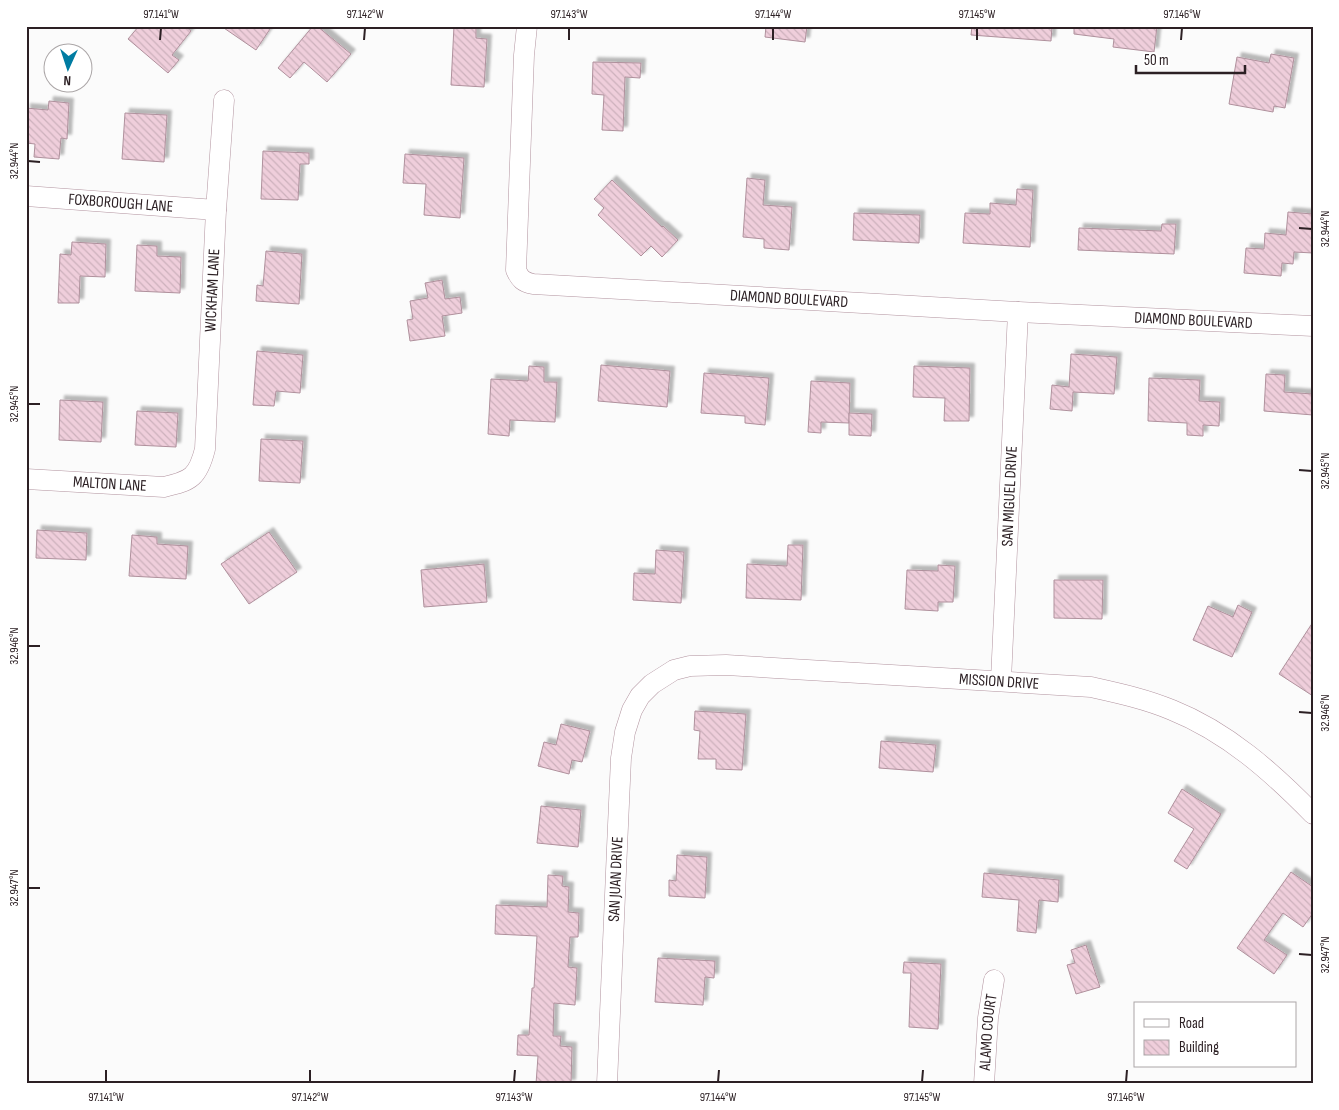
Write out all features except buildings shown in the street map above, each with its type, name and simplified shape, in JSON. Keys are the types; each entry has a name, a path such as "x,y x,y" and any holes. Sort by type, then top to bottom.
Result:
{"street":[{"name":"DIAMOND BOULEVARD","path":"527,26 524,55 516,270 519,278 524,282 1018,312 1313,326"},
{"name":"WICKHAM LANE","path":"191,477 201,468 205,449 216,210 224,100"},
{"name":"FOXBOROUGH LANE","path":"26,196 216,210"},
{"name":"SAN MIGUEL DRIVE","path":"1001,680 1018,312"},
{"name":"MALTON LANE","path":"26,479 164,487 179,484 191,477"},
{"name":"MISSION DRIVE","path":"652,684 674,670 690,666 726,665 1001,680 1091,687 1136,698 1172,710 1207,727 1253,758 1282,782 1313,814"},
{"name":"SAN JUAN DRIVE","path":"607,1084 621,758 625,732 632,710 640,696 652,684"},
{"name":"ALAMO COURT","path":"984,1084 988,1018 994,980"}]}
